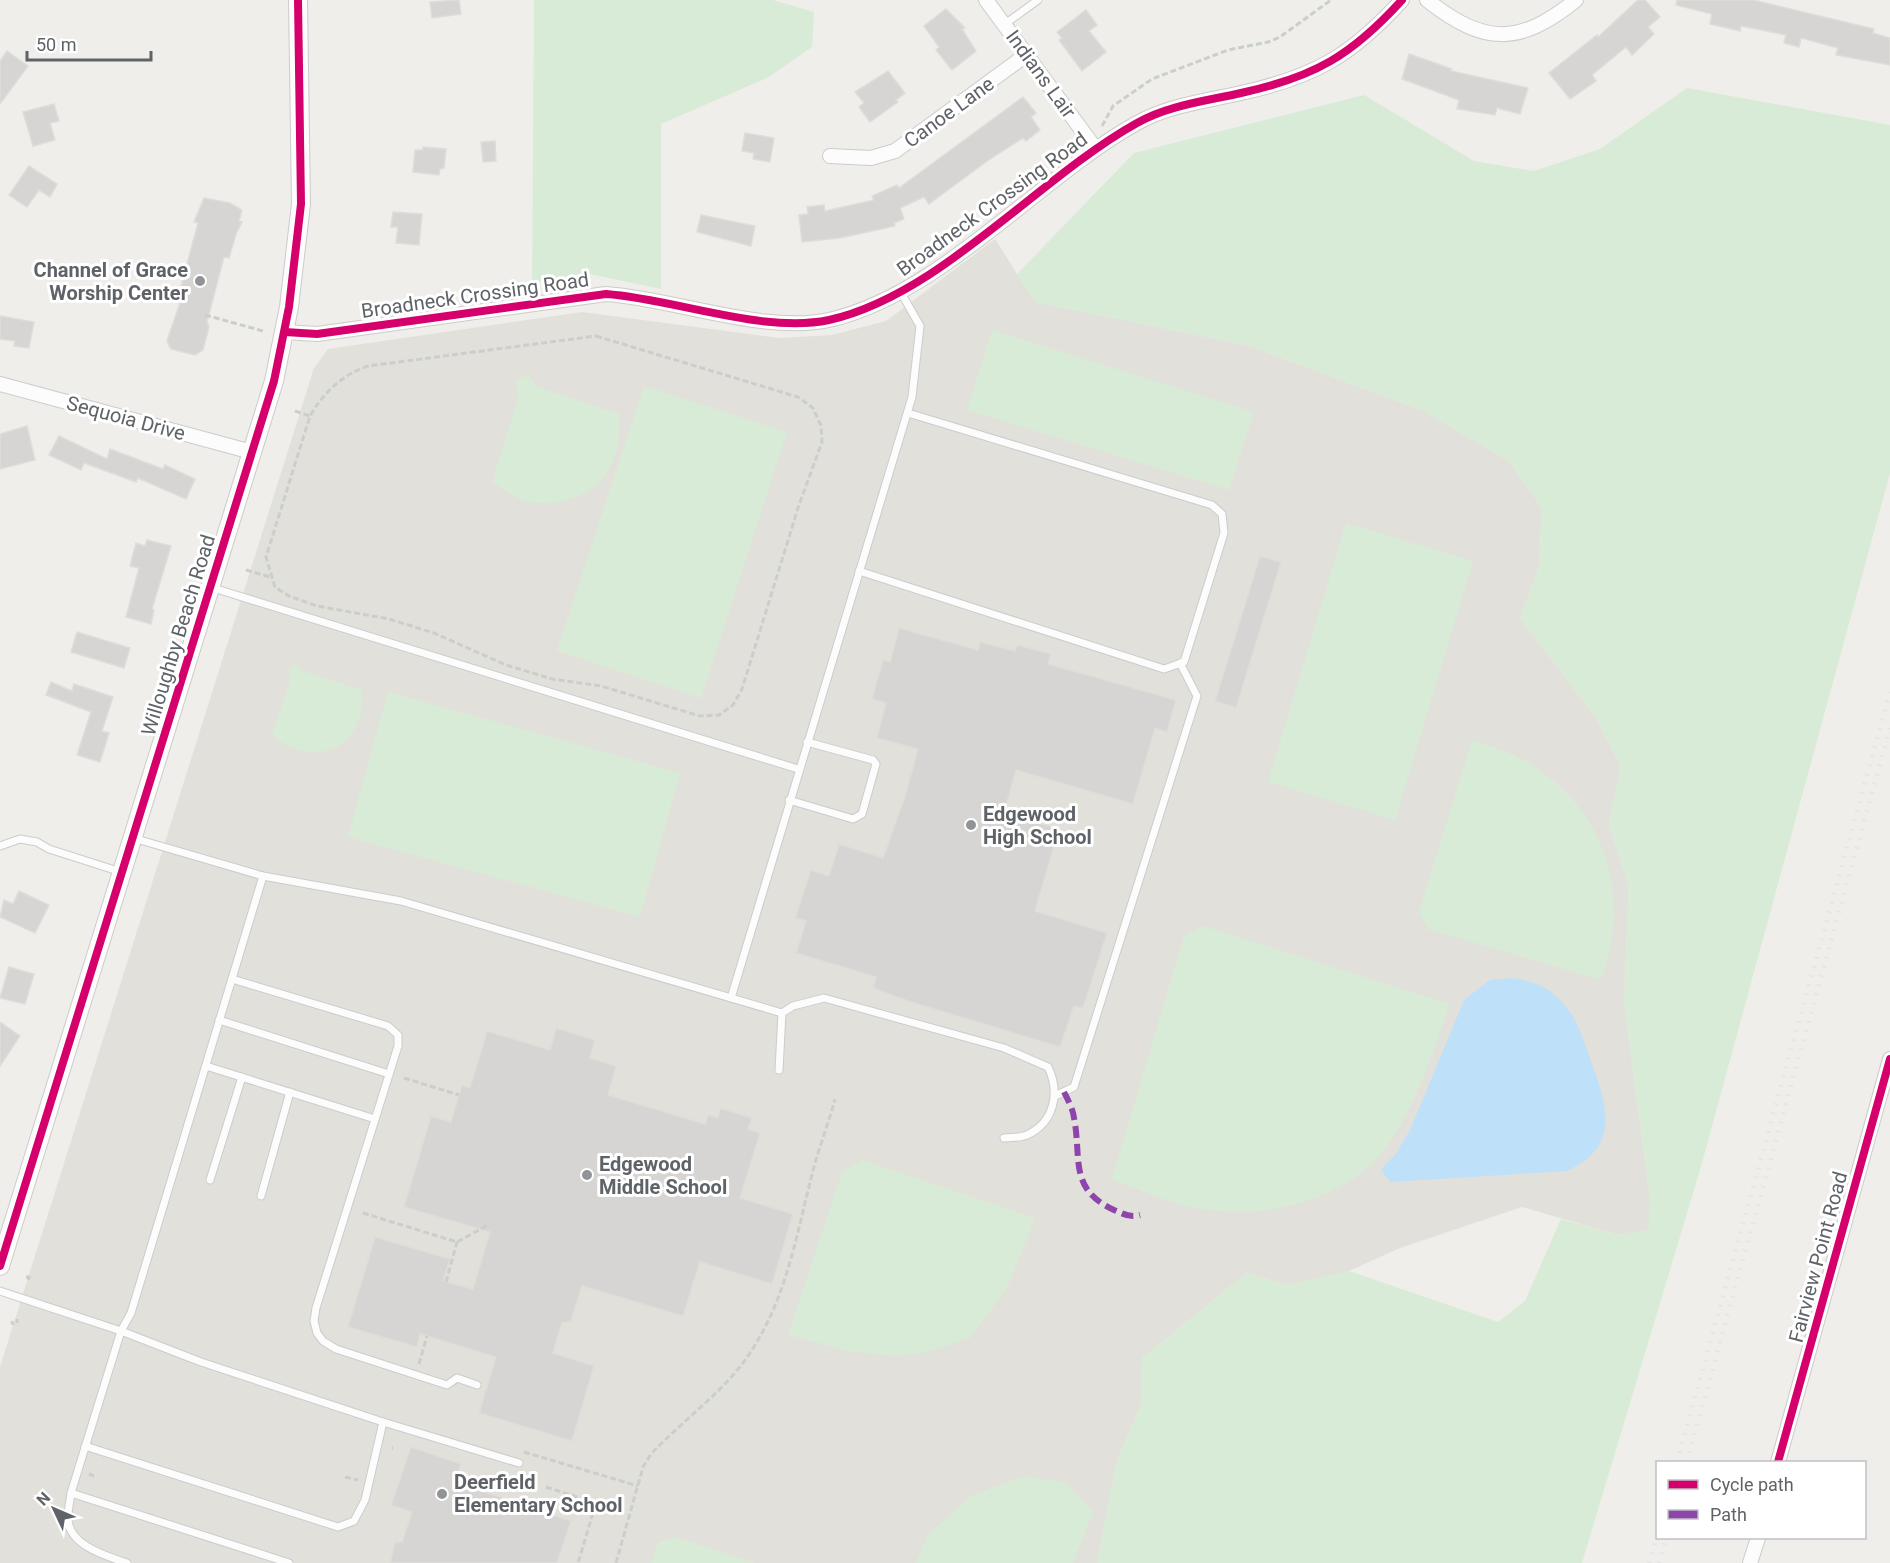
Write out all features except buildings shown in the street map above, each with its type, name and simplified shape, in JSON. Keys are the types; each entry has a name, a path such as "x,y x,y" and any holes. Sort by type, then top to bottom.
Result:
{"street":[{"name":"Willoughby Beach Road","path":"0,1266 252,452 285,332 296,255 303,178 298,0"},
{"name":"Indians Lair","path":"986,0 1095,148"},
{"name":"Broadneck Crossing Road","path":"285,332 317,334 606,294 643,297 743,318 792,324 829,320 864,308 900,291 958,253 1095,148 1139,122 1174,107 1244,93 1323,66 1347,53 1374,31 1402,0"},
{"path":"1427,0 1454,21 1498,36 1529,29 1552,19 1576,0"},
{"name":"Canoe Lane","path":"830,156 871,158 895,151 1026,55"},
{"name":"Sequoia Drive","path":"0,384 252,452"},
{"name":"Fairview Point Road","path":"1778,1461 1890,1059"},
{"path":"1750,1563 1758,1539"}],"lane":[{"path":"1005,24 1038,0"},
{"path":"730,998 912,397 920,326 900,291"},
{"path":"859,571 1164,669 1184,662 1224,533 1222,514 1212,505 908,413"},
{"path":"210,588 798,769"},
{"path":"1055,1096 1074,1087 1197,696 1180,663"},
{"path":"789,800 853,819 862,814 876,764 873,760 807,742"},
{"path":"132,837 263,876 401,901 782,1013 793,1006 824,998 1004,1048 1048,1067 1055,1082 1055,1096 1048,1118 1026,1135 1004,1138"},
{"path":"0,846 20,839 37,842 49,849 121,872"},
{"path":"127,1563 98,1553 77,1539 67,1519 71,1493 121,1331 131,1313 263,876"},
{"path":"232,979 388,1026 398,1035 398,1046 314,1321 323,1341 336,1349 447,1385 457,1378 477,1385"},
{"path":"779,1070 782,1013"},
{"path":"219,1020 389,1074"},
{"path":"206,1066 375,1119"},
{"path":"210,1180 242,1077"},
{"path":"261,1196 290,1092"},
{"path":"0,1291 121,1331 201,1362 383,1422 519,1463"},
{"path":"85,1446 338,1527 354,1521 364,1500 383,1422"},
{"path":"71,1493 289,1563"}],"path":[{"path":"1095,148 1101,127 1113,106 1136,89 1152,79 1217,54 1274,40 1331,0"},
{"path":"206,315 263,330"},
{"path":"596,336 798,397 813,408 821,426 822,442 799,505 742,689 733,705 719,715 700,716 602,686 552,679 506,665 434,633 389,619 308,603 275,587 266,557 310,416 319,401 342,378 368,366 596,336"},
{"path":"296,411 310,416"},
{"path":"246,570 272,578"},
{"path":"404,1078 459,1095"},
{"path":"616,1563 643,1467 651,1454 735,1371 749,1354 774,1309 799,1231 817,1155 836,1099"},
{"path":"363,1213 458,1242"},
{"path":"446,1281 458,1242 488,1225"},
{"path":"416,1375 427,1336"},
{"path":"515,1450 638,1486"},
{"path":"89,1473 94,1476"},
{"path":"546,1487 596,1503 578,1563"}],"shaded area":[{"path":"995,239 1035,302 1247,345 1424,411 1509,461 1542,508 1539,567 1520,618 1596,718 1621,766 1609,825 1629,885 1624,999 1650,1200 1649,1230 1618,1235 1522,1207 1400,1248 1340,1275 1287,1285 1247,1273 1142,1358 1141,1404 1117,1461 1097,1563 0,1563 0,1367 314,368 328,349 582,312 779,338 832,335 886,321"}],"green space":[{"path":"534,0 773,0 814,12 812,47 769,77 661,124 661,289 585,273 532,283"},
{"path":"1687,88 1890,125 1890,473 1700,1170 1582,1563 1097,1563 1117,1461 1141,1404 1142,1358 1247,1273 1287,1285 1349,1271 1498,1322 1525,1301 1561,1219 1618,1235 1648,1230 1650,1200 1624,999 1629,885 1609,825 1621,766 1596,718 1520,618 1539,567 1542,508 1509,461 1424,411 1247,345 1035,302 1017,274 1134,153 1364,95 1474,161 1534,171 1600,149"},
{"path":"992,330 1254,412 1229,490 967,410"},
{"path":"529,376 537,387 619,414 616,451 610,466 602,479 590,490 576,497 558,502 526,501 492,482 519,396 516,383 521,377"},
{"path":"644,386 787,432 701,698 557,651"},
{"path":"1346,523 1473,561 1395,820 1268,782"},
{"path":"296,664 303,671 362,690 360,715 353,732 344,742 334,748 322,752 309,752 296,749 272,735 291,678 288,670"},
{"path":"388,692 680,773 640,917 348,837"},
{"path":"1472,740 1520,758 1554,781 1576,804 1593,829 1605,857 1612,886 1614,917 1610,948 1601,980 1428,929 1419,912"},
{"path":"1203,926 1450,1004 1414,1099 1395,1134 1366,1169 1345,1184 1321,1196 1269,1210 1215,1211 1170,1202 1112,1179 1184,936"},
{"path":"862,1160 1035,1218 1007,1288 970,1338 928,1352 892,1356 849,1351 788,1335 842,1172"},
{"path":"1024,1476 1067,1483 1093,1512 1073,1563 916,1563 927,1536 971,1496"},
{"path":"675,1537 755,1563 651,1563 658,1543"}],"water":[{"path":"1512,978 1537,984 1548,990 1564,1004 1578,1026 1605,1108 1603,1137 1596,1150 1584,1161 1566,1171 1390,1182 1381,1170 1397,1152 1410,1130 1464,1000 1490,980"}],"railway":[{"path":"1677,1461 1890,692"},
{"path":"1687,1461 1890,728"},
{"path":"1649,1563 1656,1539"},
{"path":"1659,1563 1666,1539"}],"marked path":[{"path":"1064,1092 1073,1115 1080,1171 1089,1192 1099,1202 1114,1210 1130,1216 1140,1215"}],"cycle path":[{"path":"0,1266 274,381 289,307 301,204 298,0"},
{"path":"285,332 317,334 606,294 776,323 829,320 870,307 910,286 949,261 1100,146 1137,123 1188,104 1267,87 1311,71 1349,49 1402,0"},
{"path":"1778,1461 1890,1059"}],"place":[{"name":"Channel of Grace Worship Center","path":"200,281"},
{"name":"Edgewood High School","path":"971,825"},
{"name":"Edgewood Middle School","path":"587,1175"},
{"name":"Deerfield Elementary School","path":"442,1494"}]}
